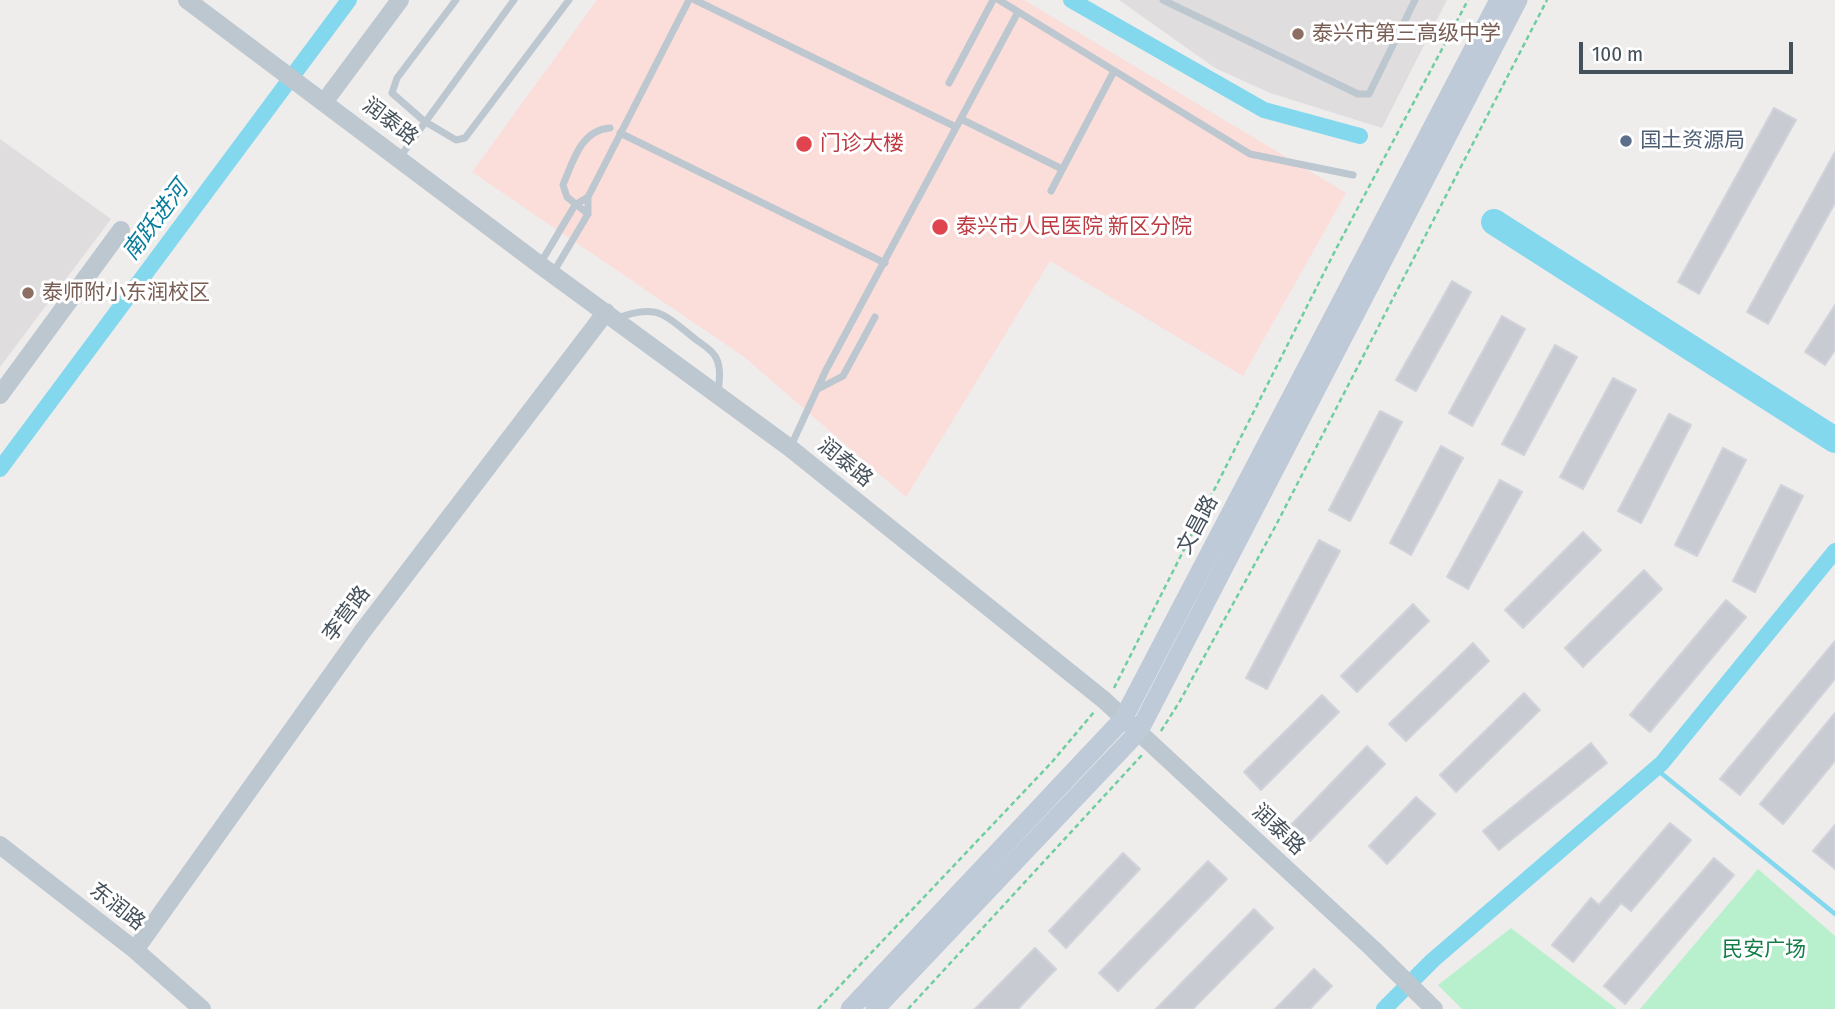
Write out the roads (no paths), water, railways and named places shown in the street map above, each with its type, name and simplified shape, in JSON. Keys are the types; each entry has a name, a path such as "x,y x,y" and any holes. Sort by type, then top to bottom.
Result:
{"main road":[{"name":"文昌路","path":"850,1009 1123,719 1499,0"},
{"name":"文昌路","path":"875,1009 1139,732 1518,0"}],"street":[{"name":"润泰路","path":"187,0 790,448 1104,700 1432,1007"},
{"path":"325,101 400,0"},
{"path":"0,396 121,230"},
{"name":"李营路","path":"135,950 362,632 610,316"},
{"name":"东润路","path":"0,845 135,950 202,1009"}],"lane":[{"path":"456,0 397,78 391,93 424,121 456,140 465,138 569,0"},
{"path":"400,158 424,121 514,0"},
{"path":"546,269 588,214 588,197 689,0"},
{"path":"695,0 956,127"},
{"path":"949,83 993,0"},
{"path":"999,0 1250,154 1353,175"},
{"path":"1163,0 1358,94 1369,94 1416,0"},
{"path":"790,448 817,389 1017,12"},
{"path":"1051,191 1114,71"},
{"path":"961,119 1062,169"},
{"path":"588,214 568,197 563,185 583,142 597,129 610,128"},
{"path":"621,133 884,263"},
{"path":"546,269 575,205 588,197"},
{"path":"610,316 636,311 657,312 672,319 715,355 720,375 718,395"},
{"path":"817,389 843,376 875,317"}],"waterway":[{"name":"南跃进河","path":"0,469 349,0"},
{"path":"1071,0 1264,110 1360,136"},
{"path":"1494,222 1835,440"},
{"path":"1384,1009 1433,960 1662,763 1835,551"},
{"path":"1656,769 1835,914"}],"place":[{"name":"泰兴市第三高级中学","path":"1298,34"},
{"name":"国土资源局","path":"1626,141"},
{"name":"门诊大楼","path":"804,144"},
{"name":"泰兴市人民医院 新区分院","path":"940,227"},
{"name":"泰师附小东润校区","path":"28,293"}],"park label":[{"name":"民安广场","path":"1764,950"}]}
